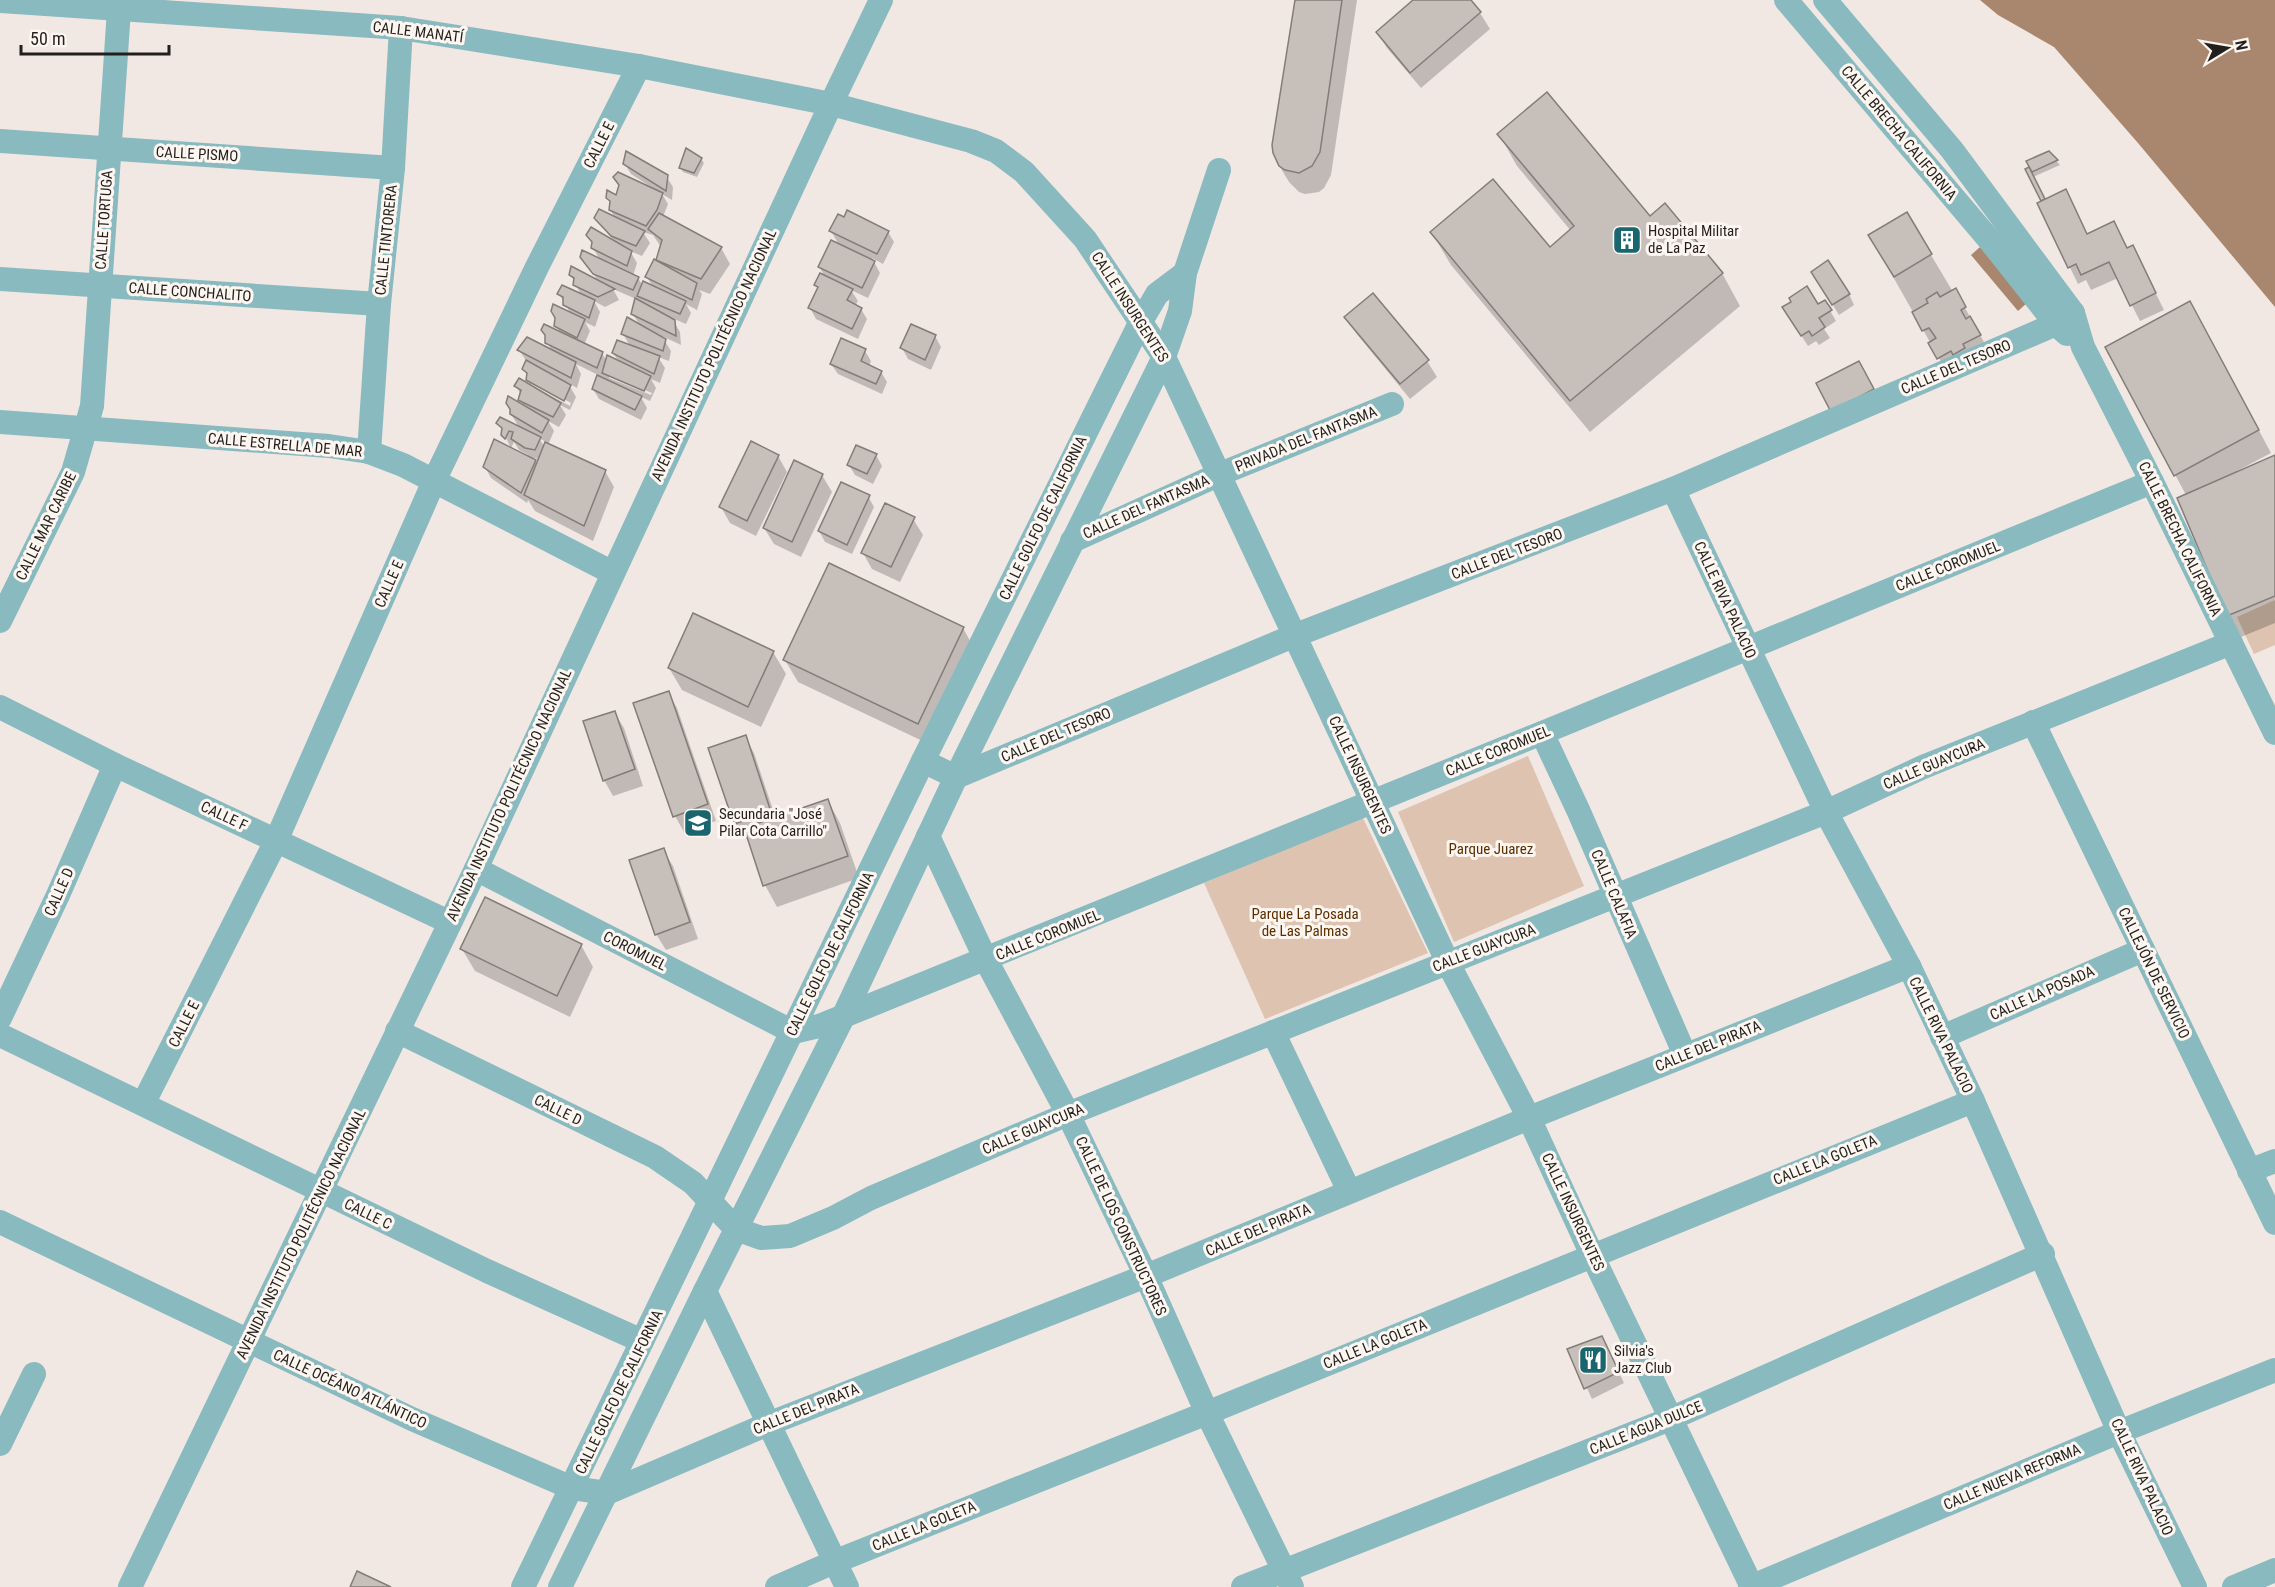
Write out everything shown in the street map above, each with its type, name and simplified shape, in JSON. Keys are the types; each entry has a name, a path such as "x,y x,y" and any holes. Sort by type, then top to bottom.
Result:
{"street":[{"name":"AVENIDA INSTITUTO POLITÉCNICO NACIONAL","path":"130,1587 476,869 881,0"},
{"name":"CALLE BRECHA CALIFORNIA","path":"1786,0 1992,243 2065,318"},
{"name":"CALLE BRECHA CALIFORNIA","path":"1826,0 1952,150 2083,347 2275,733"},
{"name":"CALLE MANATÍ","path":"0,1 401,28 639,66 831,104"},
{"name":"CALLE TORTUGA","path":"87,429 92,406 119,10"},
{"name":"CALLE TINTORERA","path":"369,452 379,304 393,168 401,28"},
{"name":"CALLE E","path":"143,1104 276,841 434,481 537,267 639,66"},
{"name":"CALLE INSURGENTES","path":"831,104 971,141 996,151 1024,172 1085,239 1164,357 1448,961 1529,1118 1592,1255 1752,1587"},
{"name":"CALLE PISMO","path":"0,141 393,168"},
{"path":"560,1587 843,1017 956,777 1164,357 1180,311 1185,273 1219,170"},
{"name":"CALLE GOLFO DE CALIFORNIA","path":"523,1587 573,1488 922,761 1140,323 1157,294 1185,273"},
{"name":"CALLE CONCHALITO","path":"0,279 379,304"},
{"name":"CALLE DEL TESORO","path":"956,777 1296,635 1673,489 2065,318"},
{"name":"PRIVADA DEL FANTASMA","path":"1220,474 1392,404"},
{"name":"CALLE ESTRELLA DE MAR","path":"0,422 329,446 369,452 403,465 613,573"},
{"name":"CALLE MAR CARIBE","path":"0,621 73,472 87,429"},
{"name":"CALLE DEL FANTASMA","path":"1072,541 1220,474"},
{"name":"CALLE COROMUEL","path":"793,1032 819,1026 986,960 2152,482"},
{"name":"CALLE RIVA PALACIO","path":"1673,489 1826,812 1909,966 2043,1254 2120,1431 2195,1587"},
{"name":"CALLE GUAYCURA","path":"736,1229 761,1238 790,1236 833,1218 871,1198 1068,1114 1826,812 1923,767 2231,643"},
{"name":"CALLE F","path":"0,707 115,765 449,922"},
{"name":"CALLEJÓN DE SERVICIO","path":"2033,722 2275,1223"},
{"name":"CALLE CALAFIA","path":"1542,733 1685,1055"},
{"path":"922,761 956,777"},
{"name":"CALLE D","path":"0,1018 58,895 115,765"},
{"name":"CALLE DE LOS CONSTRUCTORES","path":"928,836 986,960 1068,1114 1146,1276 1207,1413 1288,1579"},
{"name":"COROMUEL","path":"476,869 793,1032"},
{"name":"CALLE LA POSADA","path":"1942,1037 2143,950"},
{"name":"CALLE DEL PIRATA","path":"608,1493 768,1424 1146,1276 1529,1118 1909,966"},
{"name":"CALLE D","path":"397,1030 655,1157 693,1183 736,1229"},
{"path":"1273,1032 1350,1191"},
{"name":"CALLE C","path":"0,1035 487,1271 642,1341"},
{"name":"CALLE LA GOLETA","path":"777,1587 1973,1101"},
{"path":"2248,1171 2275,1161"},
{"name":"CALLE OCÉANO ATLÁNTICO","path":"1,1225 412,1419 573,1488 608,1493"},
{"name":"CALLE AGUA DULCE","path":"1243,1587 1288,1579 1670,1419 2043,1254"},
{"path":"705,1291 848,1587"},
{"name":"CALLE NUEVA REFORMA","path":"1752,1587 2120,1431 2275,1370"},
{"path":"0,1444 34,1374"},
{"path":"2234,1587 2275,1570"}],"green space":[{"path":"2275,600 2275,645 2254,654 2237,617"},
{"name":"Parque Juarez","path":"1528,756 1584,886 1454,942 1398,812"},
{"name":"Parque La Posada de Las Palmas","path":"1362,816 1428,953 1265,1019 1204,883"}],"shaded area":[{"path":"1980,0 2275,0 2275,307 2138,143 2054,47 1998,15"},
{"path":"1980,247 2027,303 2018,311 1971,255"}],"building":[{"path":"1295,0 1342,0 1320,152 1312,166 1299,173 1279,166 1272,145"},
{"path":"1413,0 1471,0 1481,12 1410,73 1376,32"},
{"name":"Hospital Militar de La Paz","path":"1547,92 1650,216 1665,203 1723,273 1570,401 1430,232 1493,179 1550,247 1574,226 1497,134"},
{"path":"686,148 702,158 694,173 679,168"},
{"path":"626,151 668,175 666,191 623,164"},
{"path":"2049,151 2058,160 2032,172 2026,161"},
{"path":"2029,167 2045,199 2041,201 2025,169"},
{"path":"618,172 663,193 657,210 646,226 609,210 610,201 606,198 607,190 616,195 619,185 613,177"},
{"path":"2066,189 2087,234 2114,221 2127,248 2133,245 2156,293 2130,306 2109,262 2081,275 2076,264 2068,268 2037,203"},
{"path":"599,209 645,231 636,246 611,236 594,218"},
{"path":"847,210 889,231 877,254 829,231 838,214 844,217"},
{"path":"1907,212 1932,254 1894,277 1868,235"},
{"path":"659,213 722,247 701,279 656,260 662,240 648,229"},
{"path":"591,227 632,251 627,266 591,248 592,242 586,235"},
{"path":"831,240 875,261 862,288 818,267"},
{"path":"582,250 639,277 633,290 593,274 580,257"},
{"path":"654,259 697,283 692,300 645,277"},
{"path":"1828,260 1850,294 1832,305 1811,272"},
{"path":"571,266 615,289 598,297 573,285 574,278 569,275"},
{"path":"820,273 853,289 847,300 862,308 852,329 808,308 818,287 814,285"},
{"path":"643,281 686,301 680,314 637,296"},
{"path":"562,285 595,300 589,318 563,305 563,297 557,294"},
{"path":"1807,286 1818,304 1825,300 1832,310 1819,318 1825,327 1812,336 1809,331 1801,336 1782,307 1791,302 1789,298"},
{"path":"1956,288 1966,307 1961,310 1966,319 1970,316 1981,335 1963,344 1965,348 1953,355 1951,351 1937,359 1928,343 1936,338 1929,328 1922,331 1912,312 1928,303 1926,299 1937,292 1940,297"},
{"path":"1373,293 1429,360 1400,384 1344,317"},
{"path":"635,298 675,320 676,336 631,314"},
{"path":"2190,301 2259,430 2174,476 2105,347"},
{"path":"553,304 585,319 577,338 554,326 555,318 551,311"},
{"path":"627,317 666,339 663,351 621,334"},
{"path":"544,324 603,352 597,368 545,343 545,335 541,330"},
{"path":"911,324 936,335 925,360 900,348"},
{"path":"527,337 576,362 571,378 517,350"},
{"path":"841,338 866,349 861,361 882,371 876,384 830,364"},
{"path":"617,340 660,356 654,374 612,353"},
{"path":"607,355 651,376 644,391 602,373"},
{"path":"526,360 571,385 564,401 526,380 527,373 522,369"},
{"path":"1859,361 1874,389 1831,412 1816,383"},
{"path":"597,375 642,396 635,410 592,389"},
{"path":"519,378 561,403 553,417 518,400 521,390 514,386"},
{"path":"508,396 549,420 542,433 510,414 506,403"},
{"path":"500,417 541,437 535,450 525,448 511,439 513,432 509,431 505,439 501,435 502,428 496,423"},
{"path":"494,439 536,460 521,493 483,467"},
{"path":"751,441 779,455 747,521 719,507"},
{"path":"545,442 606,470 584,526 524,495"},
{"path":"856,445 877,454 867,474 847,465"},
{"path":"2275,455 2275,596 2227,616 2177,498"},
{"path":"794,460 823,474 792,542 763,528"},
{"path":"841,482 870,495 847,545 818,531"},
{"path":"885,503 915,517 891,567 861,553"},
{"path":"829,563 964,627 918,724 783,660"},
{"path":"693,613 774,651 748,707 668,668"},
{"path":"669,691 708,804 673,817 633,703"},
{"path":"615,711 635,769 603,781 583,721"},
{"path":"746,735 771,812 734,824 708,748"},
{"path":"828,799 848,856 763,886 744,828"},
{"path":"664,848 690,922 655,935 629,860"},
{"path":"485,897 582,944 557,996 460,949"},
{"name":"Silvia's Jazz Club","path":"1602,1336 1619,1372 1584,1389 1567,1349"},
{"path":"357,1571 391,1587 350,1587"}],"place":[{"name":"Hospital Militar de La Paz","path":"1627,240"},
{"name":"Secundaria \"José Pilar Cota Carrillo\"","path":"698,823"},
{"name":"Silvia's Jazz Club","path":"1593,1360"}]}
